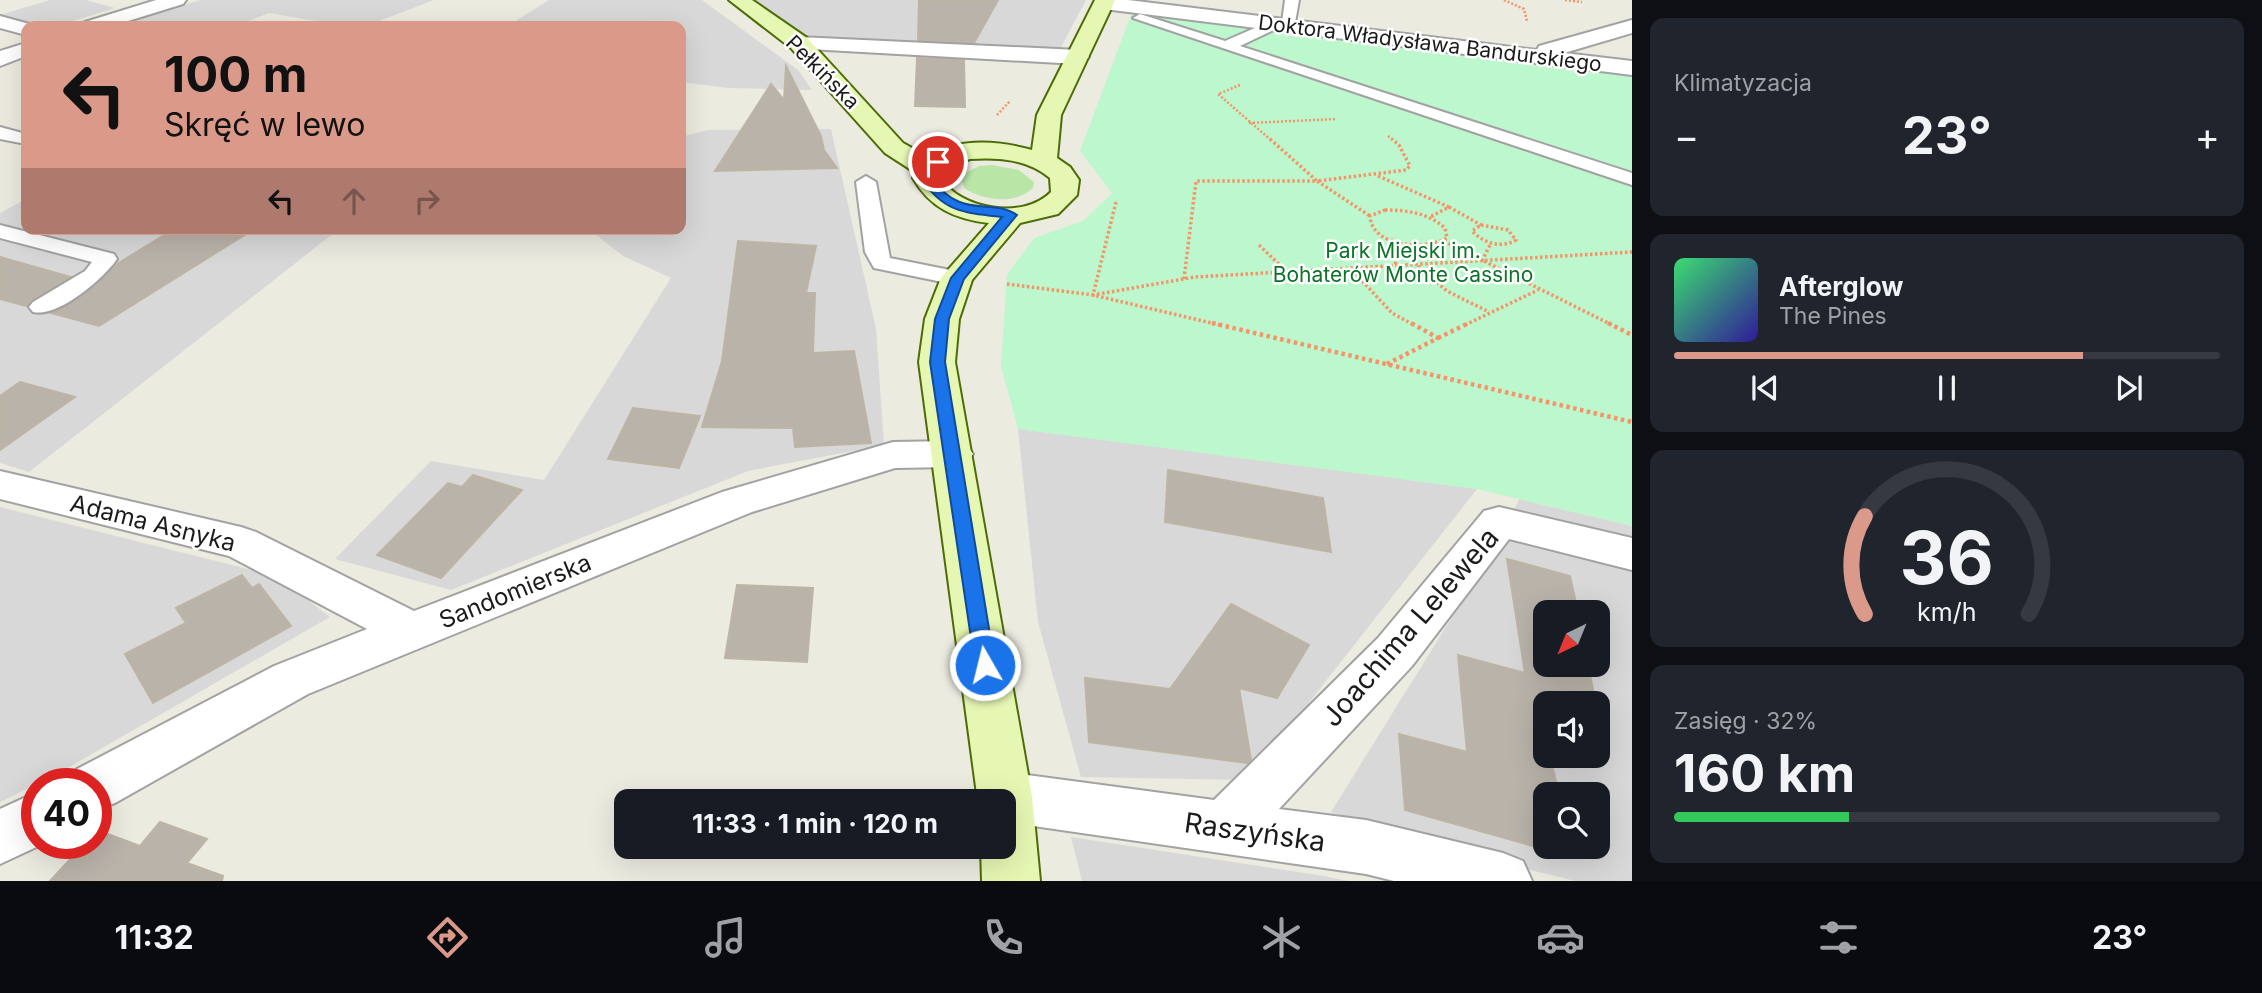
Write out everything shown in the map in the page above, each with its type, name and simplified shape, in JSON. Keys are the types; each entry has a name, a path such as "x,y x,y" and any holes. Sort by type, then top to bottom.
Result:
{"street":[{"path":"108,21 176,0"},
{"name":"Pełkińska","path":"738,0 799,43 894,148 930,170"},
{"path":"1043,162 1049,115 1105,1"},
{"name":"Doktora Władysława Bandurskiego","path":"1105,1 1632,68"},
{"path":"0,22 21,28"},
{"path":"1533,55 1632,26"},
{"path":"799,43 1078,57"},
{"path":"0,59 21,51"},
{"path":"1002,151 1049,115"},
{"name":"Pełkińska","path":"871,121 958,154"},
{"path":"1002,151 1043,162 1062,174 1066,184 1065,193 1047,208 1011,215 990,214 957,206 939,197 930,188 927,178 938,162 958,154 1002,151"},
{"path":"957,206 957,278 942,319 937,362 1004,789"},
{"path":"957,278 1011,215"},
{"name":"Sandomierska","path":"112,777 291,680 737,502 893,455 953,454"},
{"name":"Adama Asnyka","path":"0,485 241,543 413,632"},
{"name":"Joachima Lelewela","path":"1225,827 1395,652 1499,522 1632,554"},
{"name":"Raszyńska","path":"1016,798 1366,847 1503,881"},
{"path":"0,838 21,827"},
{"path":"1009,859 1011,881"}],"lane":[{"path":"1226,46 1283,25 1292,0"},
{"path":"1140,18 1632,179"},
{"path":"0,133 21,138"},
{"path":"866,182 876,252 883,263 957,278"},
{"path":"0,231 106,259 93,276 41,307"}],"path":[{"path":"1504,0 1524,9 1527,23"},
{"path":"991,122 1029,81 1044,55"},
{"path":"1286,65 1218,94 1317,181 1370,216 1374,229 1390,239 1421,245 1444,241 1481,262 1632,335"},
{"path":"1249,122 1306,118 1348,121"},
{"path":"1184,279 1196,181 1317,181 1377,176 1410,166 1399,145 1382,132"},
{"path":"1377,176 1450,208 1481,225 1513,233 1517,240 1505,245 1491,243 1474,234 1473,228 1481,225"},
{"path":"1093,295 1116,202"},
{"path":"1430,218 1450,208"},
{"path":"1370,216 1380,211 1399,210 1430,218 1445,228 1448,235 1444,241"},
{"path":"1390,239 1398,251 1395,267"},
{"path":"1481,262 1491,243"},
{"path":"1259,245 1287,272"},
{"path":"1093,295 1184,279 1632,252"},
{"path":"1417,265 1447,291 1490,312"},
{"path":"1351,269 1392,313 1438,338"},
{"path":"995,283 1093,295 1632,422"},
{"path":"1387,364 1538,290"}],"shaded area":[{"path":"50,0 86,0 115,8 72,21 21,21 21,23 0,18 0,15"},
{"path":"200,0 434,0 379,21 316,21 269,13 248,21 134,21"},
{"path":"549,0 702,0 798,70 812,90 728,88 686,83 686,21 515,21"},
{"path":"753,0 1086,0 1060,49 806,37"},
{"path":"831,129 876,329 884,445 748,471 451,590 335,559 431,461 544,480 671,278 623,256 597,235 686,235 686,136 708,130"},
{"path":"21,202 21,235 331,235 29,472 0,463 0,213"},
{"path":"1018,429 1477,489 1248,780 1081,777 1038,622"},
{"path":"1519,499 1632,526 1632,881 1575,881 1431,845 1331,812 1503,535"},
{"path":"0,507 276,576 330,617 68,768 21,768 21,792 0,802"},
{"path":"1071,837 1324,876 1348,881 1082,881"}],"green space":[{"name":"Park Miejski im. Bohaterów Monte Cassino","path":"1132,12 1632,74 1632,526 1477,489 1018,429 1001,366 1007,275 1034,238 1083,221 1112,193 1080,151"},
{"path":"992,165 1019,170 1034,182 1033,188 1017,197 999,199 981,196 964,188 961,175 979,166"}],"building":[{"path":"919,0 998,0 974,43 918,40"},
{"path":"917,58 964,60 965,107 915,106"},
{"path":"786,66 821,136 824,150 837,168 715,171 771,84 784,100"},
{"path":"164,235 244,235 99,326 51,313 81,297 117,264"},
{"path":"738,241 816,246 806,293 815,293 813,353 854,351 871,443 795,447 793,428 702,427 722,361"},
{"path":"0,257 71,277 32,300 27,306 0,299"},
{"path":"20,382 75,397 0,450 0,396"},
{"path":"633,408 700,416 679,468 608,459"},
{"path":"1168,470 1323,498 1331,552 1165,522"},
{"path":"473,475 522,490 441,578 377,555 448,483 462,487"},
{"path":"1507,559 1570,576 1575,600 1533,600 1533,677 1590,677 1593,691 1533,691 1533,768 1553,768 1556,782 1533,782 1533,846 1405,810 1399,734 1467,752 1458,655 1525,673"},
{"path":"242,575 252,588 259,584 291,626 153,703 125,654 186,623 176,608"},
{"path":"737,585 813,588 807,662 725,658"},
{"path":"1231,604 1309,645 1277,698 1239,688 1251,760 1247,763 1089,742 1085,678 1170,689"},
{"path":"160,822 207,839 187,863 223,876 222,881 50,881 70,859 112,859 112,836 140,846"}],"route":[{"path":"938,162 927,178 930,188 939,197 970,210 1011,215 957,278 942,319 937,362 985,665"}]}
